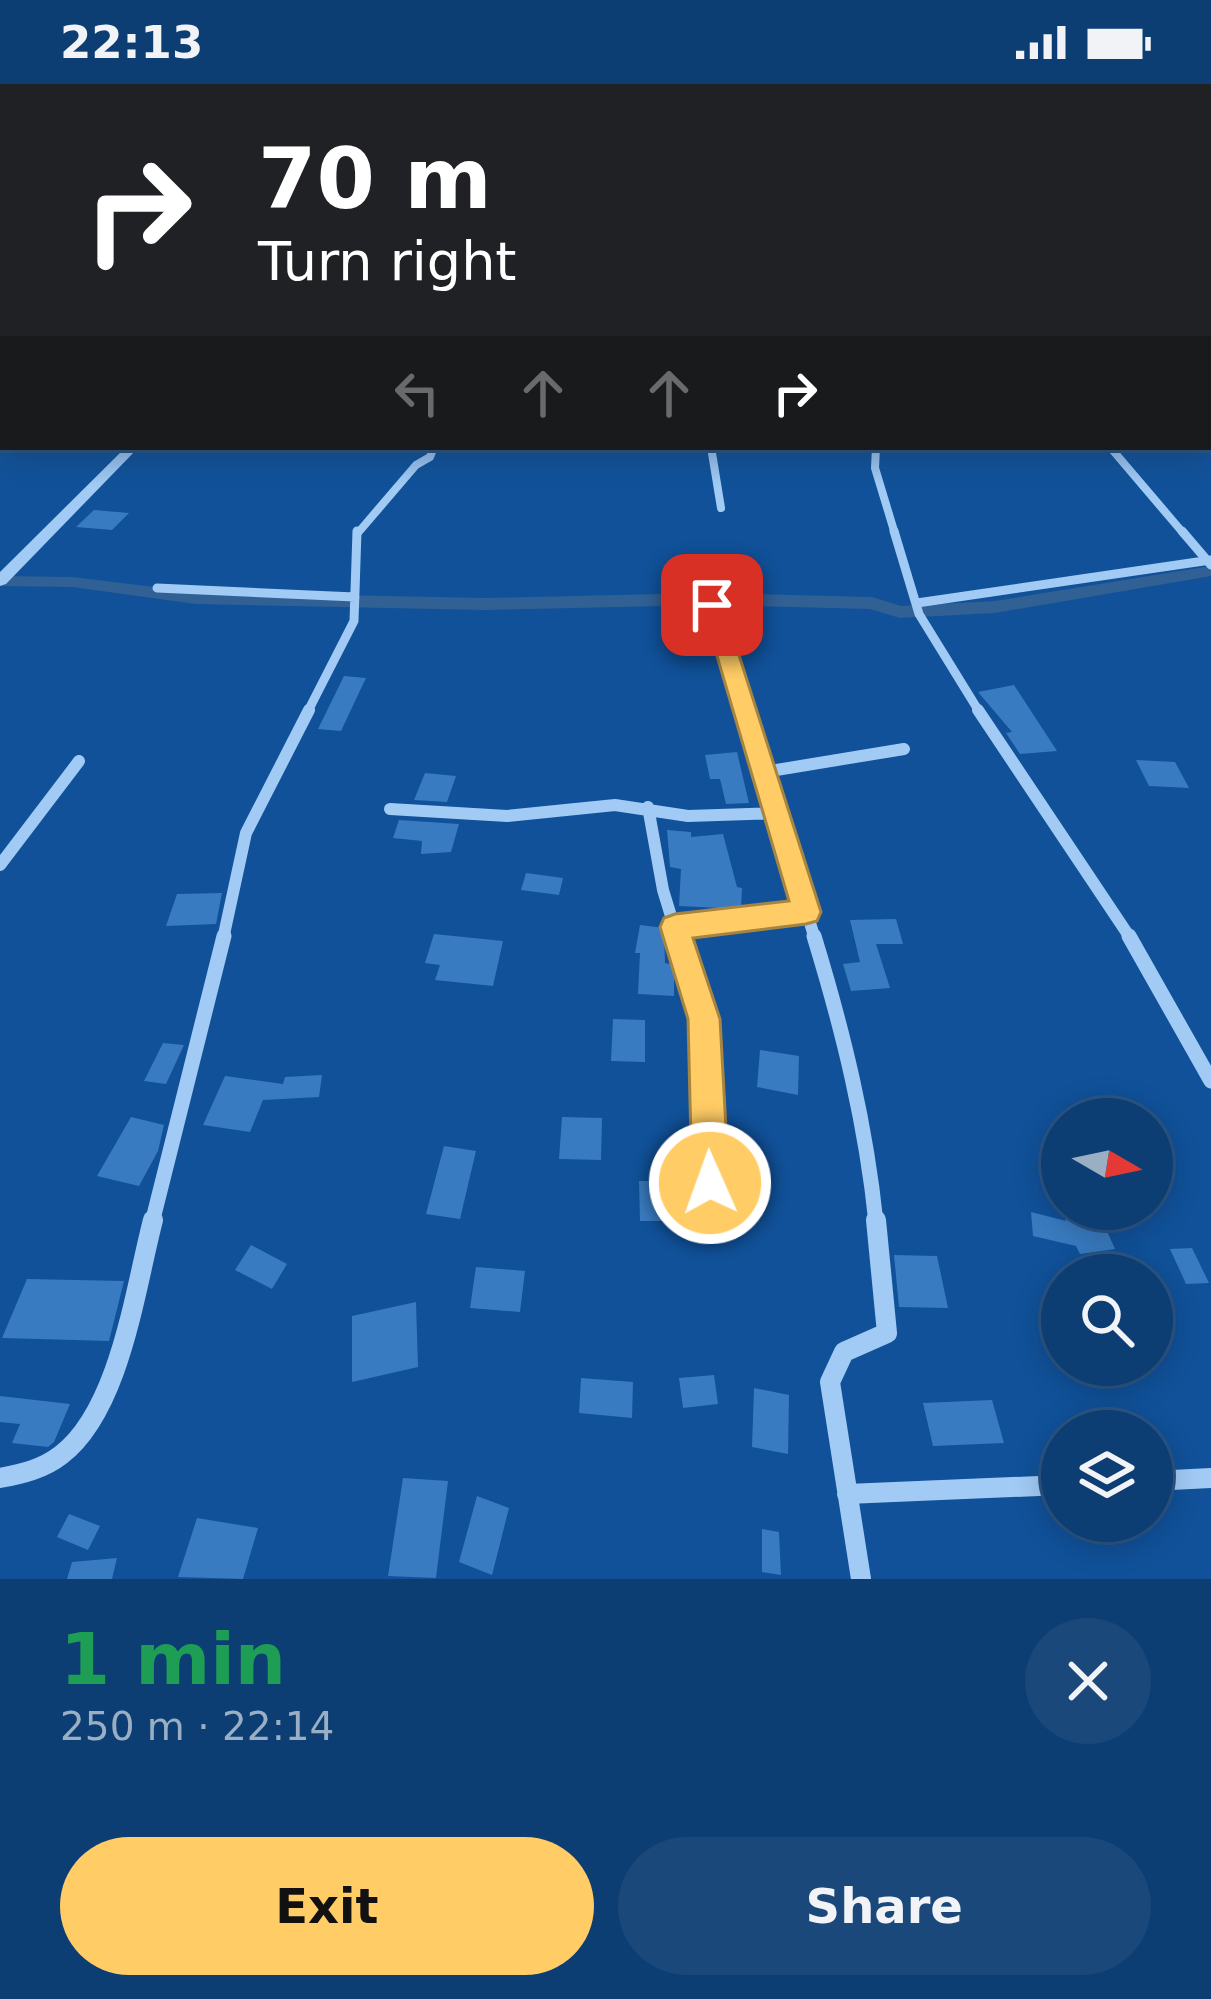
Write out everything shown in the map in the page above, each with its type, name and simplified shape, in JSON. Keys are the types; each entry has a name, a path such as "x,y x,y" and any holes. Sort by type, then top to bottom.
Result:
{"street":[{"path":"1,579 130,450"},
{"path":"0,1478 29,1475 57,1462 80,1438 101,1404 116,1364 215,976 246,833 342,648 354,602 357,530 433,450"},
{"path":"711,450 721,508"},
{"path":"876,450 875,468 917,599 956,677 1110,902 1211,1081"},
{"path":"1113,450 1209,562"},
{"path":"917,599 1209,562"},
{"path":"158,588 354,602"},
{"path":"713,608 843,1030 869,1150 887,1333 874,1342 846,1347 835,1358 830,1382 861,1579"},
{"path":"764,772 904,749"},
{"path":"0,865 79,761"},
{"path":"390,809 507,816 586,804 648,807 688,816 776,813"},
{"path":"648,807 675,927 704,1019 710,1183"},
{"path":"675,927 806,912"},
{"path":"1173,1480 1211,1478"},
{"path":"847,1495 1041,1486"}],"building":[{"path":"94,510 129,513 112,530 76,527"},
{"path":"344,676 366,678 341,731 318,729"},
{"path":"1014,685 1057,751 1020,754 1006,733 1012,732 978,692"},
{"path":"737,752 749,803 726,804 720,779 710,779 705,755"},
{"path":"1136,760 1175,762 1189,788 1149,786"},
{"path":"425,773 456,776 447,802 414,800"},
{"path":"399,820 459,824 451,852 421,854 422,841 393,838"},
{"path":"667,830 691,832 691,837 723,834 737,887 742,888 741,909 679,906 681,869 670,867"},
{"path":"526,873 563,878 559,895 521,890"},
{"path":"222,893 216,924 166,926 177,894"},
{"path":"896,919 903,944 876,944 890,988 851,991 843,964 860,962 850,920"},
{"path":"640,925 664,928 665,963 674,965 674,996 638,994 640,953 635,953"},
{"path":"434,934 503,941 493,986 435,980 440,965 425,963"},
{"path":"613,1019 645,1020 645,1062 611,1061"},
{"path":"163,1043 184,1045 166,1084 144,1081"},
{"path":"760,1050 799,1056 798,1095 757,1087"},
{"path":"322,1075 319,1097 263,1100 250,1132 203,1125 225,1076 283,1084 285,1077"},
{"path":"131,1117 164,1125 158,1151 139,1186 97,1176"},
{"path":"562,1117 602,1118 601,1160 559,1159"},
{"path":"444,1146 476,1151 460,1219 426,1214"},
{"path":"639,1181 688,1181 691,1221 640,1221"},
{"path":"1031,1212 1041,1215 1041,1230 1106,1230 1115,1249 1080,1254 1076,1246 1033,1236"},
{"path":"251,1245 287,1264 272,1289 235,1270"},
{"path":"1192,1248 1209,1283 1186,1284 1170,1249"},
{"path":"894,1255 937,1256 948,1308 899,1307"},
{"path":"476,1267 525,1271 520,1312 470,1308"},
{"path":"27,1279 124,1281 109,1341 2,1338"},
{"path":"416,1302 418,1367 352,1382 352,1316"},
{"path":"714,1375 718,1404 683,1408 679,1378"},
{"path":"581,1378 633,1382 632,1418 579,1413"},
{"path":"754,1388 789,1395 788,1454 752,1447"},
{"path":"0,1396 70,1404 54,1442 48,1447 12,1443 20,1424 0,1422"},
{"path":"992,1400 1004,1443 933,1446 923,1403"},
{"path":"403,1478 448,1481 436,1578 388,1576"},
{"path":"477,1496 509,1508 492,1575 459,1562"},
{"path":"69,1514 100,1526 88,1550 57,1537"},
{"path":"197,1518 258,1528 243,1579 178,1577"},
{"path":"762,1529 779,1532 781,1575 762,1572"},
{"path":"117,1558 112,1579 67,1579 72,1562"}],"waterway":[{"path":"0,581 72,582 196,598 484,604 706,599 872,603 900,612 995,607 1211,571"}],"route":[{"path":"710,1183 704,1019 675,927 806,912 712,605"}]}
